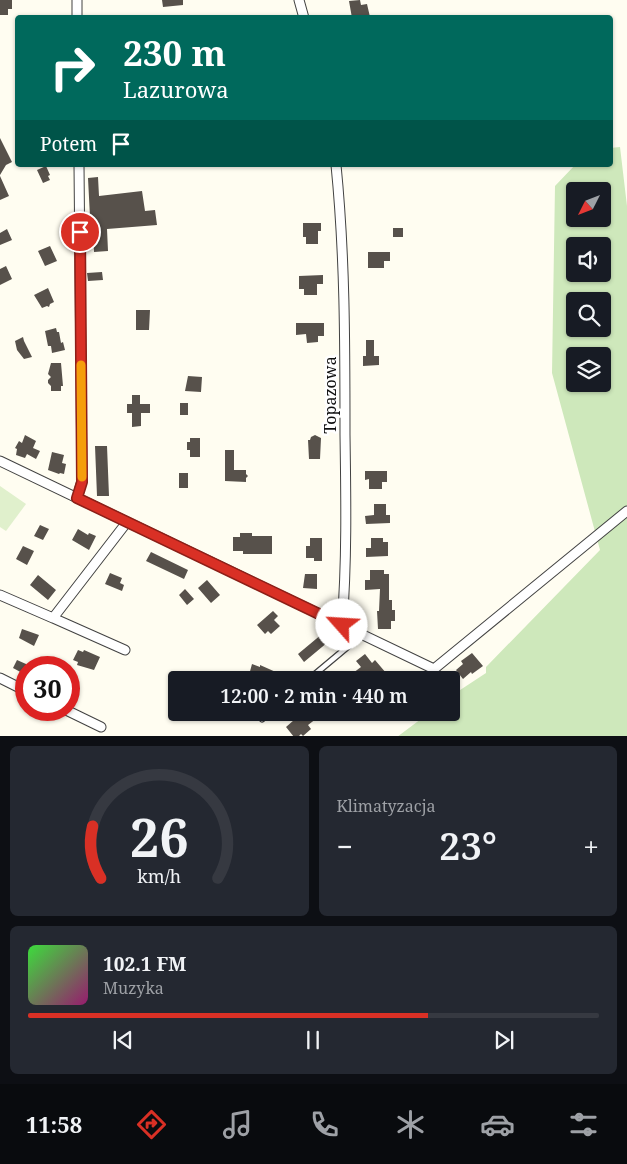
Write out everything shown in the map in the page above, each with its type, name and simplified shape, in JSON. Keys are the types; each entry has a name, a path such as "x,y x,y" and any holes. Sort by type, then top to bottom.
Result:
{"street":[{"path":"77,0 77,15"},
{"path":"299,0 303,15"},
{"path":"77,498 82,482 79,167"},
{"name":"Topazowa","path":"336,167 343,259 345,371 345,588 342,625"},
{"path":"0,461 434,670 627,511"},
{"path":"53,618 127,522"},
{"path":"0,596 125,650"},
{"path":"0,678 15,686"},
{"path":"80,717 101,727"}],"lane":[{"path":"319,671 360,634"}],"green space":[{"path":"620,147 627,206 627,736 398,736 418,721 460,721 460,690 486,673 486,667 600,550 552,373 555,186 573,167 613,167 613,148"},
{"path":"0,486 26,504 6,531 0,527"}],"building":[{"path":"0,0 12,0 12,9 8,9 8,15 0,15"},
{"path":"162,0 183,0 183,5 163,7"},
{"path":"360,0 361,5 367,4 370,15 351,15 349,1"},
{"path":"0,138 12,162 6,165 0,175"},
{"path":"46,167 50,180 43,183 37,170"},
{"path":"0,176 9,196 0,200"},
{"path":"98,177 99,196 142,191 145,211 155,210 157,225 107,229 108,251 94,252 88,178"},
{"path":"303,223 321,223 321,231 318,231 318,244 306,244 306,237 303,237"},
{"path":"393,228 403,228 403,237 393,237"},
{"path":"7,229 12,240 0,245 0,233"},
{"path":"50,246 57,261 45,266 38,251"},
{"path":"368,252 390,252 390,261 384,261 384,268 368,268"},
{"path":"6,266 12,279 0,285 0,269"},
{"path":"102,272 103,280 88,281 87,273"},
{"path":"323,275 323,284 317,284 317,295 304,295 304,289 299,289 299,276"},
{"path":"48,288 54,302 49,307 42,308 34,295"},
{"path":"136,310 150,310 149,330 136,330"},
{"path":"296,323 324,323 324,336 318,336 318,342 307,343 306,334 296,335"},
{"path":"56,328 65,350 52,353 51,346 48,346 45,331"},
{"path":"23,337 32,357 24,359 17,350 15,341"},
{"path":"366,340 374,340 374,356 379,356 379,365 363,366 363,356 366,356"},
{"path":"51,363 61,363 63,386 61,386 61,391 51,391 51,386 48,383 51,377 48,374"},
{"path":"188,376 202,377 201,392 185,391"},
{"path":"132,395 140,395 140,404 150,404 150,413 141,413 141,426 132,427 132,413 127,413 127,404 132,404"},
{"path":"180,403 188,403 188,415 180,415"},
{"path":"25,435 36,441 33,448 40,451 36,459 27,454 25,458 16,455 17,449 15,448 19,441 22,443"},
{"path":"315,435 321,438 320,459 309,459 308,440"},
{"path":"190,438 200,438 200,457 190,457 190,450 187,450 187,442 190,442"},
{"path":"95,446 107,446 109,496 97,496"},
{"path":"225,450 234,450 234,470 246,470 248,476 246,482 225,481"},
{"path":"52,452 64,455 62,463 66,464 64,474 48,470"},
{"path":"365,471 387,471 387,482 382,482 382,489 369,489 369,479 365,480"},
{"path":"179,473 188,473 188,488 179,488"},
{"path":"374,504 386,504 386,515 390,515 390,523 366,524 365,516 374,515"},
{"path":"40,525 49,529 43,540 34,536"},
{"path":"78,529 88,535 89,533 96,536 89,550 72,540"},
{"path":"240,533 252,533 252,536 272,536 272,554 243,554 243,551 233,551 233,537 240,537"},
{"path":"310,538 322,538 322,561 306,558 306,546 310,546"},
{"path":"371,538 383,538 383,542 388,542 388,556 366,557 366,548 371,548"},
{"path":"23,546 34,551 27,565 16,559"},
{"path":"151,552 188,570 184,579 146,561"},
{"path":"370,570 384,570 384,574 389,574 389,600 392,600 392,610 395,610 395,621 391,621 391,629 378,629 377,611 379,611 380,589 365,590 365,580 370,580"},
{"path":"110,573 122,578 120,583 124,585 122,591 105,584"},
{"path":"305,574 317,574 317,589 303,588"},
{"path":"38,575 56,590 48,600 30,585"},
{"path":"207,580 220,595 211,603 198,588"},
{"path":"185,589 194,599 187,605 179,595"},
{"path":"273,611 278,616 274,620 280,626 271,634 268,631 265,634 257,625"},
{"path":"22,629 39,635 34,646 19,638"},
{"path":"322,634 328,642 304,662 298,654"},
{"path":"78,650 83,652 84,650 100,657 94,670 80,666 80,656 75,656"},
{"path":"472,653 483,666 472,674 471,672 463,679 460,671 456,670 463,664 461,661"},
{"path":"365,654 372,663 375,660 384,671 356,671 361,667 356,661"},
{"path":"252,664 260,667 260,665 274,671 250,671"},
{"path":"293,721 313,721 308,725 311,729 303,736 301,734 293,736 286,727"}],"slow traffic":[{"path":"81,365 82,477"}],"route":[{"path":"80,232 82,482 77,498 342,625"}]}
